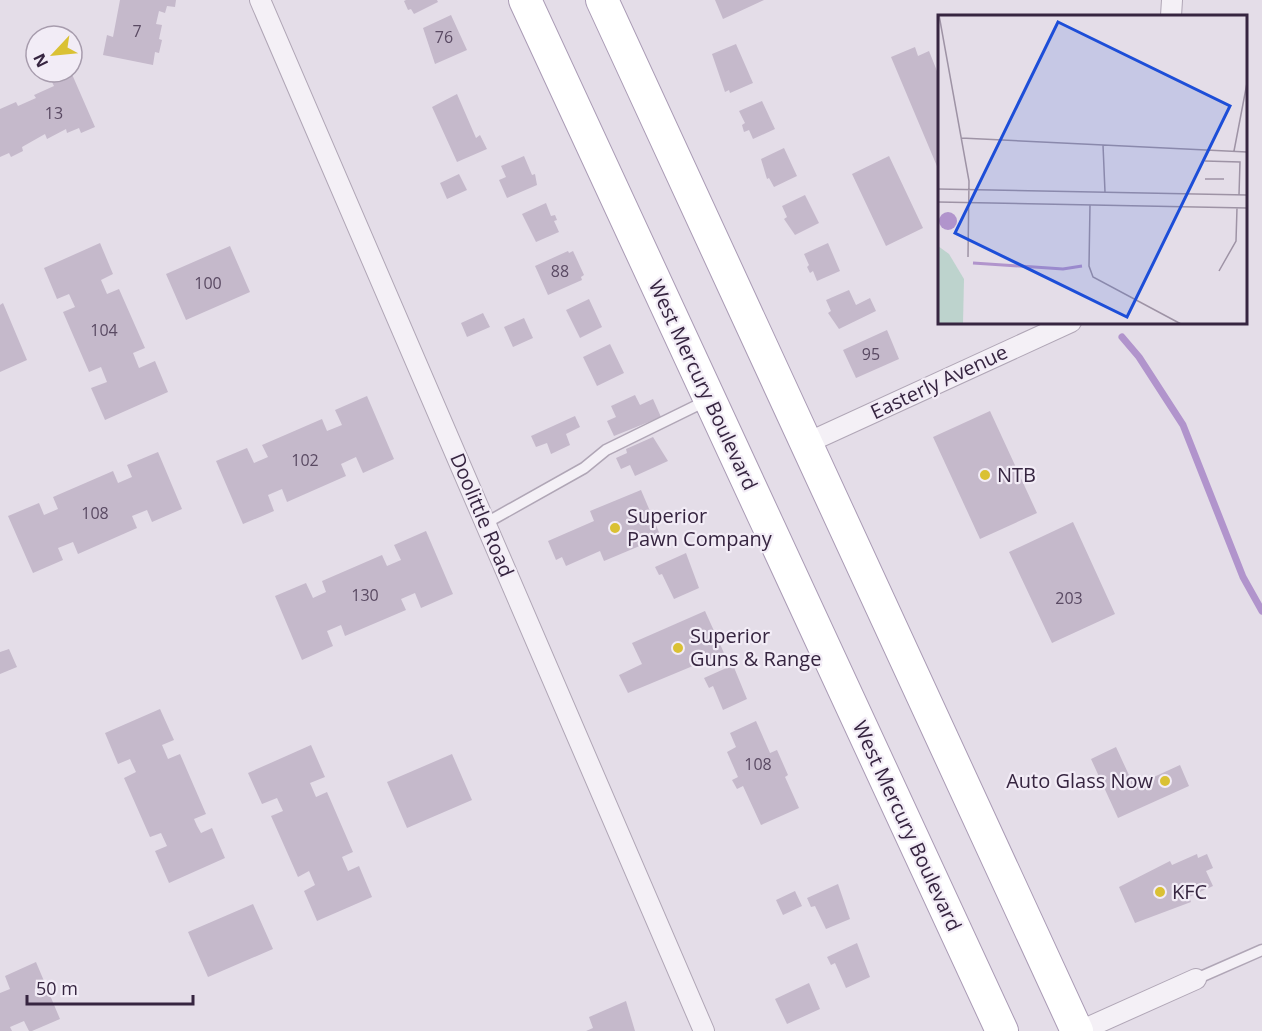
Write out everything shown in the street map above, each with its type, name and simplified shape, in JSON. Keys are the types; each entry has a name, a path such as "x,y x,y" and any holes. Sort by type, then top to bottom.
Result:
{"main road":[{"name":"West Mercury Boulevard","path":"525,0 1002,1031"},
{"path":"602,0 1079,1031"}],"street":[{"name":"Doolittle Road","path":"260,0 704,1031"},
{"name":"Easterly Avenue","path":"807,443 1067,324"},
{"path":"1079,1031 1196,979"}],"lane":[{"path":"486,523 584,468 606,450 709,400"},
{"path":"1196,979 1262,950"}],"building":[{"path":"120,0 176,0 175,7 167,6 165,13 159,11 156,24 162,25 159,39 162,40 159,53 155,52 153,65 103,55 107,35 113,37"},
{"path":"437,0 438,2 414,14 411,9 408,10 404,1"},
{"path":"715,0 764,0 723,19"},
{"path":"451,15 467,50 435,64 423,28"},
{"path":"736,44 753,83 730,93 729,90 725,92 712,54"},
{"path":"915,47 918,56 929,51 938,74 938,169 891,57"},
{"path":"53,84 76,84 95,127 81,133 79,128 67,133 66,129 47,139 45,134 22,147 23,151 11,157 9,153 0,157 0,109 16,102 18,106 36,98 34,95 54,86"},
{"path":"457,94 476,138 480,135 487,149 457,162 432,107"},
{"path":"762,101 775,129 753,139 749,130 744,132 742,125 745,123 739,111"},
{"path":"784,148 797,176 774,187 769,178 767,179 761,159"},
{"path":"524,156 532,175 535,174 537,185 507,198 499,180 506,177 501,166"},
{"path":"889,156 923,228 886,246 852,174"},
{"path":"459,174 467,190 447,199 440,183"},
{"path":"805,195 819,223 795,235 784,219 787,217 782,206"},
{"path":"546,203 551,216 555,215 557,220 554,221 559,232 536,242 522,214"},
{"path":"100,243 113,274 101,280 107,294 119,289 145,348 133,353 139,368 155,361 168,392 105,420 91,388 107,382 101,367 89,372 63,312 75,307 69,294 57,299 44,268"},
{"path":"828,243 840,271 817,281 813,271 810,273 807,267 809,265 804,254"},
{"path":"230,246 250,292 186,320 166,274"},
{"path":"568,251 569,253 573,251 584,275 581,277 582,280 548,295 535,266"},
{"path":"849,290 856,305 870,298 876,311 839,329 828,313 831,311 826,300"},
{"path":"589,299 602,327 580,338 566,310"},
{"path":"3,303 27,360 0,372 0,305"},
{"path":"483,313 490,327 467,337 461,323"},
{"path":"524,318 533,338 513,347 504,327"},
{"path":"887,330 899,359 856,378 843,350"},
{"path":"610,344 624,373 597,386 583,357"},
{"path":"635,395 640,405 653,399 661,417 614,436 607,421 616,417 611,406"},
{"path":"367,396 394,459 363,473 356,457 341,464 346,476 287,502 282,489 268,495 274,511 243,524 216,461 247,448 254,463 268,457 262,445 322,419 327,431 342,425 335,410"},
{"name":"NTB","path":"990,411 1037,513 980,539 933,437"},
{"path":"575,416 580,427 566,434 570,445 551,454 547,443 536,447 531,436"},
{"path":"653,437 668,461 635,476 630,465 621,469 616,458 627,453 626,449"},
{"path":"158,452 182,509 152,522 147,510 132,516 137,528 78,554 73,542 58,548 63,560 33,573 8,516 39,503 44,515 58,509 53,497 113,471 118,483 132,477 127,465"},
{"name":"Superior Pawn Company","path":"641,490 661,537 604,561 600,551 566,566 562,557 556,560 548,541 594,521 590,511"},
{"path":"1073,522 1115,614 1052,643 1009,552"},
{"path":"426,531 453,594 421,608 415,593 401,599 406,610 345,636 341,625 327,631 333,646 302,660 275,596 306,583 313,598 326,592 322,581 382,555 387,566 401,560 394,545"},
{"path":"686,553 699,588 674,599 662,574 659,575 655,567"},
{"name":"Superior Guns & Range","path":"705,611 724,653 628,693 619,675 642,664 632,643"},
{"path":"9,649 17,667 0,674 0,652"},
{"path":"733,665 747,699 723,710 713,686 709,688 704,678"},
{"path":"160,709 174,740 162,745 168,759 180,754 206,814 194,819 197,826 201,833 212,828 225,858 169,883 155,851 167,846 161,833 150,837 124,778 136,772 130,759 118,764 105,733"},
{"path":"756,721 770,753 777,750 788,775 785,777 799,808 761,825 743,786 737,789 732,780 738,777 727,752 736,747 730,733"},
{"path":"311,745 325,777 310,783 316,797 327,792 353,852 342,857 348,871 359,866 372,897 317,921 304,891 315,885 309,871 298,877 271,816 283,811 277,798 262,804 248,773"},
{"name":"Auto Glass Now","path":"1116,747 1134,786 1180,765 1189,786 1118,818 1091,759"},
{"path":"452,754 472,800 407,828 387,782"},
{"name":"KFC","path":"1197,854 1198,858 1207,854 1213,868 1206,871 1213,886 1189,897 1191,902 1135,923 1119,887 1170,861 1172,865"},
{"path":"838,884 850,919 826,929 815,906 811,907 807,898"},
{"path":"795,891 802,906 783,915 776,900"},
{"path":"253,904 273,949 208,977 188,932"},
{"path":"857,943 870,977 846,988 835,963 831,965 827,957"},
{"path":"36,962 60,1019 32,1031 29,1031 24,1021 10,1027 12,1031 0,1031 0,993 10,989 5,976"},
{"path":"809,983 820,1009 787,1024 775,999"},
{"path":"626,1001 635,1031 586,1031 593,1028 589,1017"}],"waterway":[{"path":"1122,337 1139,357 1183,425 1243,577 1262,611"}],"place":[{"name":"NTB","path":"985,475"},
{"name":"Superior Pawn Company","path":"615,528"},
{"name":"Superior Guns & Range","path":"678,648"},
{"name":"Auto Glass Now","path":"1165,781"},
{"name":"KFC","path":"1160,892"}]}
